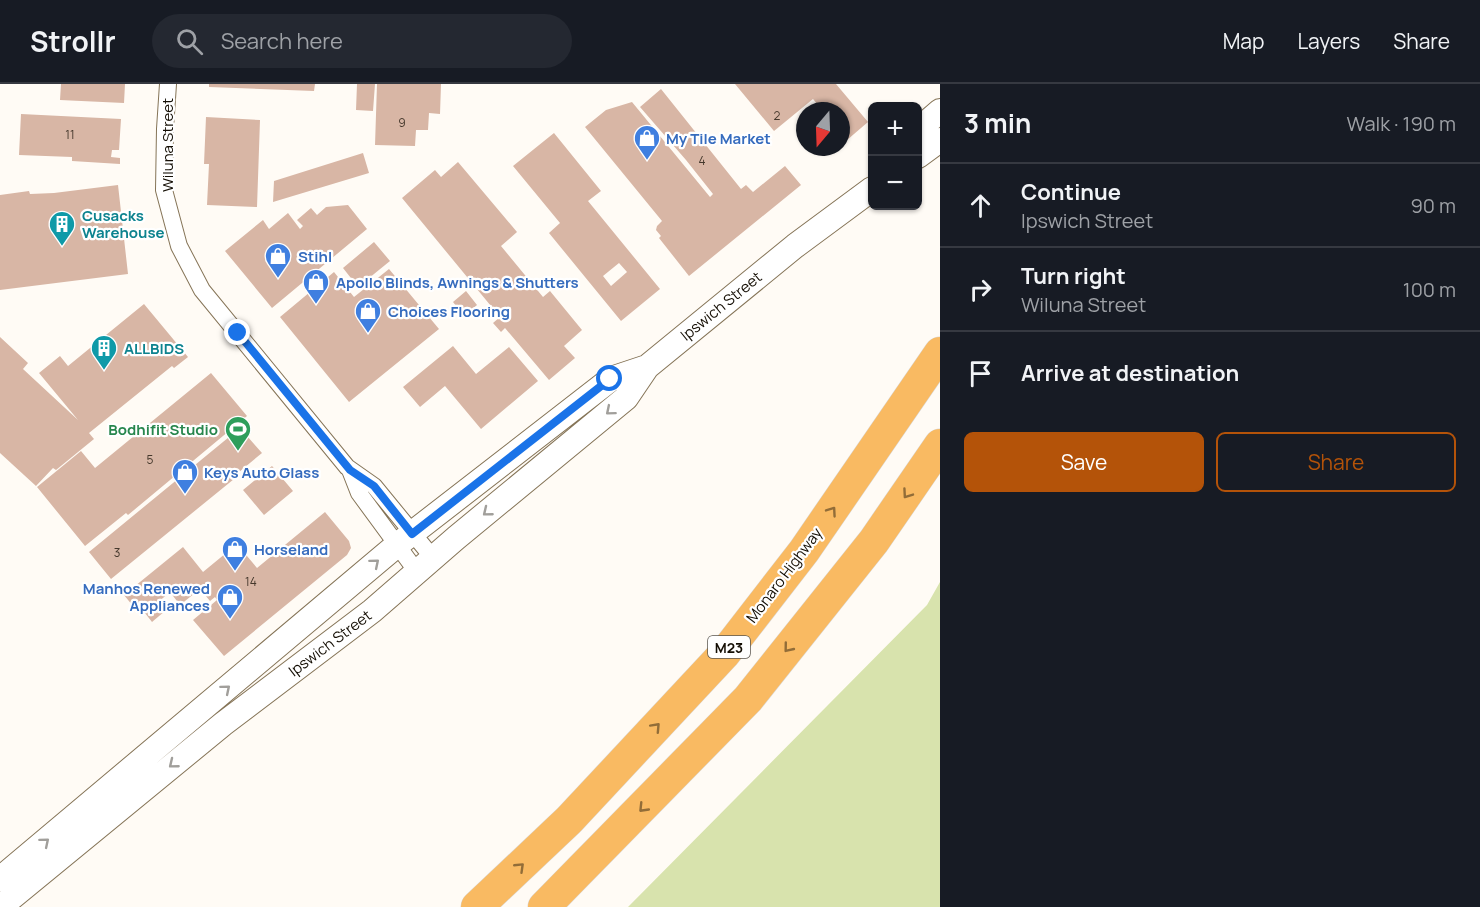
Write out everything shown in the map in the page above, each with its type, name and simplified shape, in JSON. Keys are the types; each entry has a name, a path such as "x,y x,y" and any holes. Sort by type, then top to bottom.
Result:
{"highway":[{"name":"Monaro Highway","path":"477,907 568,820 725,653 804,551 940,353"},
{"path":"544,907 748,699 874,541 940,445"}],"main road":[{"path":"922,127 940,111"},
{"path":"922,153 940,140"},
{"name":"Ipswich Street","path":"795,246 868,176"},
{"name":"Ipswich Street","path":"0,907 207,737 372,611 626,398 647,367 795,246 868,193"},
{"name":"Ipswich Street","path":"0,879 404,539 610,379 647,367"},
{"path":"192,718 207,737"}],"street":[{"name":"Wiluna Street","path":"168,84 164,190 178,246 202,290 350,470 359,494 404,539 425,565"}],"green space":[{"path":"940,582 940,907 628,907 927,605"}],"building":[{"path":"61,84 125,84 124,103 60,100"},
{"path":"209,84 315,84 314,91 209,87"},
{"path":"357,84 375,84 373,111 356,110"},
{"path":"377,84 441,84 440,114 429,113 428,130 416,130 415,146 375,145"},
{"path":"735,84 836,84 868,122 850,137 850,102 816,102 813,99 809,102 796,102 796,113 774,131"},
{"name":"My Tile Market","path":"661,89 741,189 746,185 753,192 785,166 801,185 689,276 659,238 661,236 656,230 662,221 585,127 606,110 632,102 710,197 713,194 640,107"},
{"path":"21,114 121,119 119,150 112,150 111,157 120,158 120,164 72,161 72,157 19,155"},
{"path":"206,117 260,120 257,207 207,205 209,164 204,164"},
{"path":"554,133 601,191 588,201 660,289 621,321 549,233 560,223 513,166","holes":["619,263 627,272 611,286 603,276"]},
{"path":"363,153 369,173 273,202 274,181"},
{"path":"458,162 517,232 501,246 543,297 550,291 582,330 564,346 575,358 549,380 505,328 501,332 493,323 500,317 402,198 435,170 441,177"},
{"name":"Cusacks Warehouse","path":"118,185 128,274 0,290 0,195 29,191 30,194 54,193"},
{"name":"Stihl","path":"348,205 367,229 272,308 225,251 263,220 269,229 288,213 300,229 303,226 297,220 311,208 317,215 326,207"},
{"path":"374,242 390,261 358,287 343,268"},
{"name":"Choices Flooring","path":"389,269 439,329 349,402 280,317 334,272 354,297"},
{"path":"466,291 477,305 464,316 453,302"},
{"path":"144,304 188,357 174,368 172,366 89,433 94,439 56,470 53,468 36,486 0,453 0,337 28,363 23,369 78,420 39,373 60,356 68,366"},
{"path":"453,346 476,374 509,347 538,381 481,429 445,386 420,407 403,387"},
{"path":"211,373 247,416 128,515 126,513 85,546 37,487 81,451 95,468"},
{"path":"240,428 262,453 233,477 234,479 111,579 89,552"},
{"path":"272,466 293,491 264,515 243,490"},
{"path":"325,512 349,541 351,548 347,555 224,656 193,620 217,600 215,597 210,601 200,589 180,605 170,592 157,603 165,611 152,622 145,613 141,616 124,595 183,547 203,572 237,544 257,568"}],"place":[{"name":"My Tile Market","path":"647,161"},
{"name":"Cusacks Warehouse","path":"62,247"},
{"name":"Stihl","path":"278,279"},
{"name":"Apollo Blinds, Awnings & Shutters","path":"316,305"},
{"name":"Choices Flooring","path":"368,334"},
{"name":"ALLBIDS","path":"104,371"},
{"name":"Bodhifit Studio","path":"238,452"},
{"name":"Keys Auto Glass","path":"185,495"},
{"name":"Horseland","path":"235,572"},
{"name":"Manhos Renewed Appliances","path":"230,620"}],"route":[{"path":"238,333 350,470 374,486 412,534 610,379"}]}
